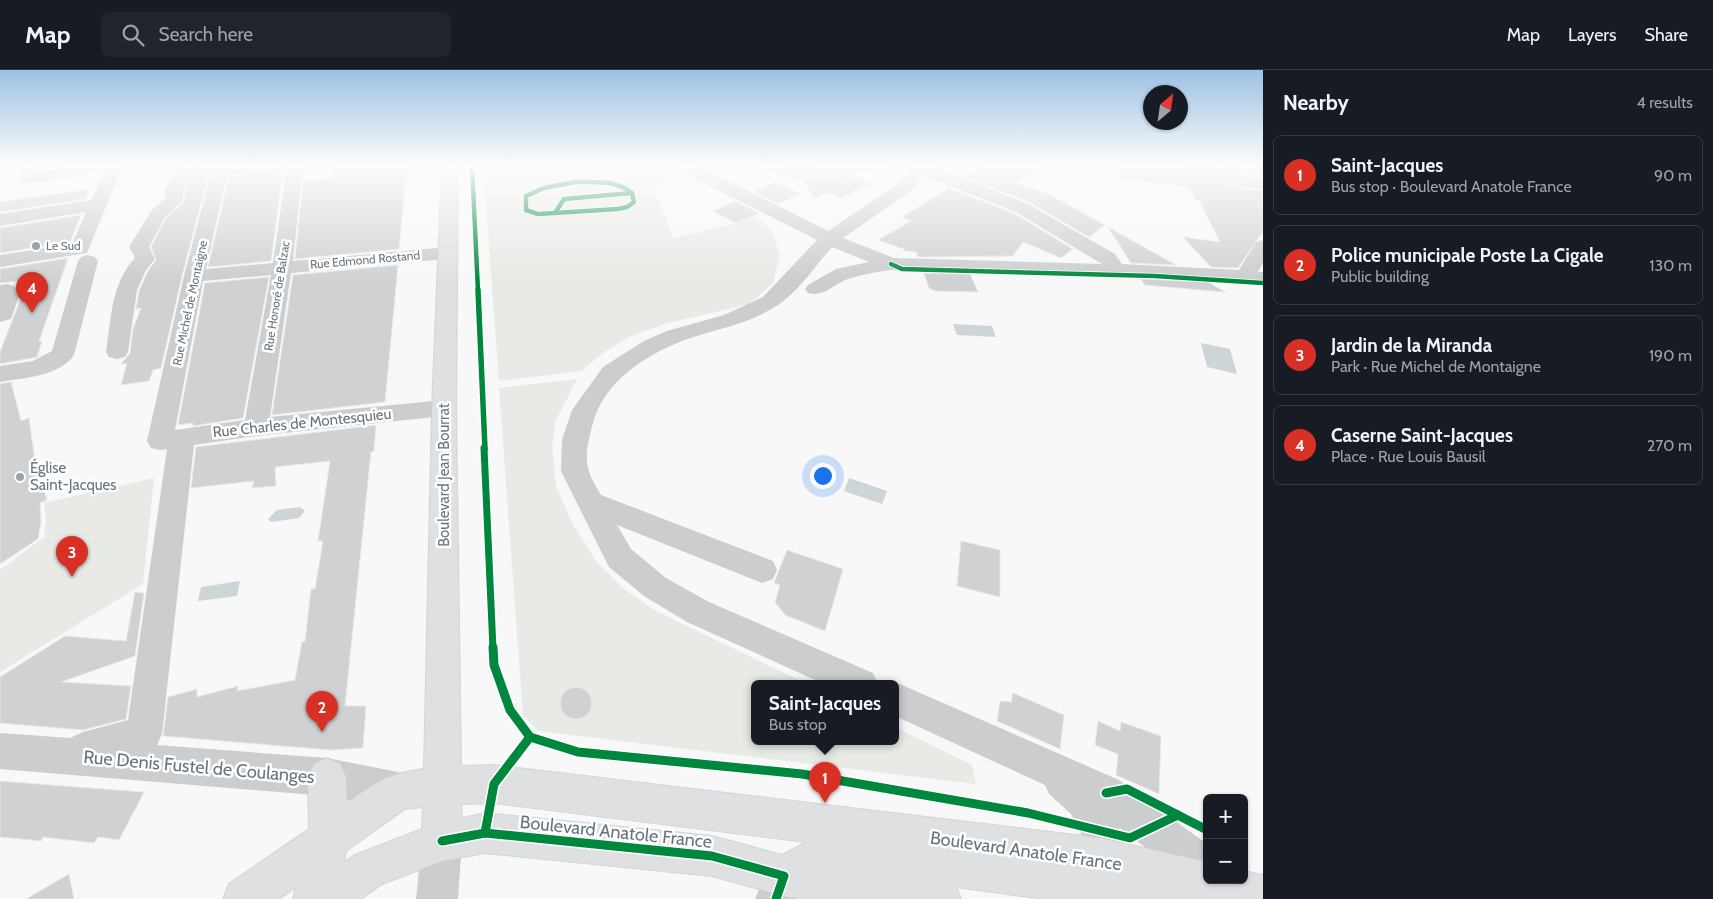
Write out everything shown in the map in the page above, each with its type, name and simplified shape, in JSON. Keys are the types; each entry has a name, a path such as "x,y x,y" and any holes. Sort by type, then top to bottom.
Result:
{"main road":[{"name":"Boulevard Jean Bourrat","path":"442,841 444,408 448,204"},
{"path":"314,899 329,840 326,777"},
{"name":"Boulevard Anatole France","path":"244,899 398,792 443,785 506,784 1100,858 1256,891"},
{"name":"Boulevard Anatole France","path":"325,899 370,868 442,841 485,833 712,856 780,888 940,899"},
{"name":"Boulevard Anatole France","path":"780,888 832,850 1196,899 1256,891"}],"street":[{"path":"0,220 100,204 84,255 62,355 53,362 39,367 0,374"},
{"path":"117,352 128,289 135,267 145,259 139,247 158,214 171,204"},
{"name":"Rue Michel de Montaigne","path":"63,755 144,734 171,439 194,276 212,204"},
{"name":"Rue Honoré de Balzac","path":"256,427 282,267 290,204"},
{"path":"760,204 829,239 891,264"},
{"path":"852,680 698,612 655,587 620,558 575,471 575,440 584,410 605,378 630,358 675,336 732,320 770,301 781,292 829,239 881,204"},
{"path":"1011,204 1108,258 1116,270"},
{"path":"814,289 843,273 891,264 1116,270 1254,278 1263,246"},
{"name":"Rue Edmond Rostand","path":"194,276 446,254"},
{"path":"0,262 84,255"},
{"path":"0,291 7,290 10,292 1,318"},
{"name":"Rue Charles de Montesquieu","path":"171,439 256,427 444,408"},
{"path":"590,502 762,570"},
{"path":"899,701 1048,769 1106,793 1187,855 1203,863"},
{"name":"Rue Denis Fustel de Coulanges","path":"0,751 326,777 351,780 398,792"},
{"path":"1048,769 1085,800 1101,830 1100,858"},
{"path":"437,899 442,841"}],"shaded area":[{"path":"486,204 660,204 673,238 736,223 752,216 766,224 773,234 780,255 773,283 749,304 664,324 631,336 606,351 581,371 499,381"},
{"path":"953,324 992,326 996,337 957,335"},
{"path":"1201,343 1230,349 1237,374 1207,367"},
{"path":"577,379 556,420 552,446 556,486 572,523 596,561 624,589 656,611 799,680 751,680 751,745 899,745 899,729 972,765 976,784 538,731 523,715 499,388"},
{"path":"154,478 143,584 0,672 0,570 44,537 46,520 44,503"},
{"path":"849,478 887,491 882,504 844,491"},
{"path":"300,507 305,511 299,518 271,522 268,519 277,510"},
{"path":"240,581 237,596 198,601 201,587"}],"building":[{"path":"0,204 55,204 0,212"},
{"path":"182,204 201,204 161,368 153,370 149,381 121,385 127,363 121,364 130,353 133,329 141,308 136,309 139,291 148,271 156,260 151,247 166,218"},
{"path":"223,204 279,204 271,261 208,267"},
{"path":"301,204 403,204 399,249 295,259"},
{"path":"729,204 740,204 759,213 736,223 713,211"},
{"path":"924,204 989,204 1015,214 1073,249 1061,258 1023,242 1013,256 918,257 916,252 905,251 878,240 911,221 902,217"},
{"path":"1032,204 1066,204 1105,225 1089,237"},
{"path":"1201,204 1263,204 1263,231 1238,268 1211,267 1183,237 1220,242"},
{"path":"81,215 70,242 0,253 0,228"},
{"path":"1108,227 1176,265 1131,263"},
{"path":"68,258 39,341 42,341 37,357 0,364 0,352 28,280 0,283 0,269"},
{"path":"398,265 385,402 272,415 293,275"},
{"path":"924,273 970,274 978,292 935,291 929,288"},
{"path":"269,277 243,418 193,426 193,423 178,425 205,283"},
{"path":"1141,279 1208,282 1225,292 1145,285"},
{"name":"Église Saint-Jacques","path":"11,382 21,421 29,418 34,454 47,500 40,503 41,522 38,539 0,564 0,384"},
{"path":"376,425 374,451 371,452 345,706 366,706 363,748 330,750 163,736 168,697 197,689 197,697 238,686 237,691 295,680 302,642 305,641 311,589 315,589 323,541 318,541 330,461 275,467 276,486 252,488 254,481 191,488 196,447"},
{"path":"961,541 1000,550 1000,597 957,586"},
{"path":"787,550 843,569 825,631 785,615 775,602 780,585 774,583"},
{"path":"135,592 144,593 135,656 61,682 131,686 126,719 83,730 0,723 0,677 65,636 126,641"},
{"path":"576,687 582,688 587,692 591,697 591,709 587,714 582,718 576,719 570,718 565,714 561,709 560,703 561,697 565,692 570,688"},
{"path":"1013,693 1064,715 1060,749 997,721 1000,701 1011,702"},
{"path":"1098,721 1120,731 1121,722 1161,736 1159,794 1116,775 1118,754 1095,745"},
{"path":"0,781 144,792 119,840 98,837 94,843 43,837 41,841 0,837"},
{"path":"69,874 74,899 26,899"}],"cycle path":[{"path":"474,204 494,665 510,710 530,737 578,752 802,774 1028,813 1130,838 1178,815"},
{"path":"526,204 526,210 538,214 618,209 632,204"},
{"path":"555,213 561,204"},
{"path":"891,264 902,269 1155,276 1263,283"},
{"path":"485,833 494,784 530,737"},
{"path":"1106,793 1127,789 1203,828"},
{"path":"442,841 485,833 712,856 784,876 776,899"}],"place":[{"name":"Le Sud","path":"36,246"},
{"name":"Caserne Saint-Jacques","path":"32,313"},
{"name":"Église Saint-Jacques","path":"20,477"},
{"name":"Jardin de la Miranda","path":"72,577"},
{"name":"Police municipale Poste La Cigale","path":"322,732"},
{"name":"Saint-Jacques","path":"825,803"}]}
